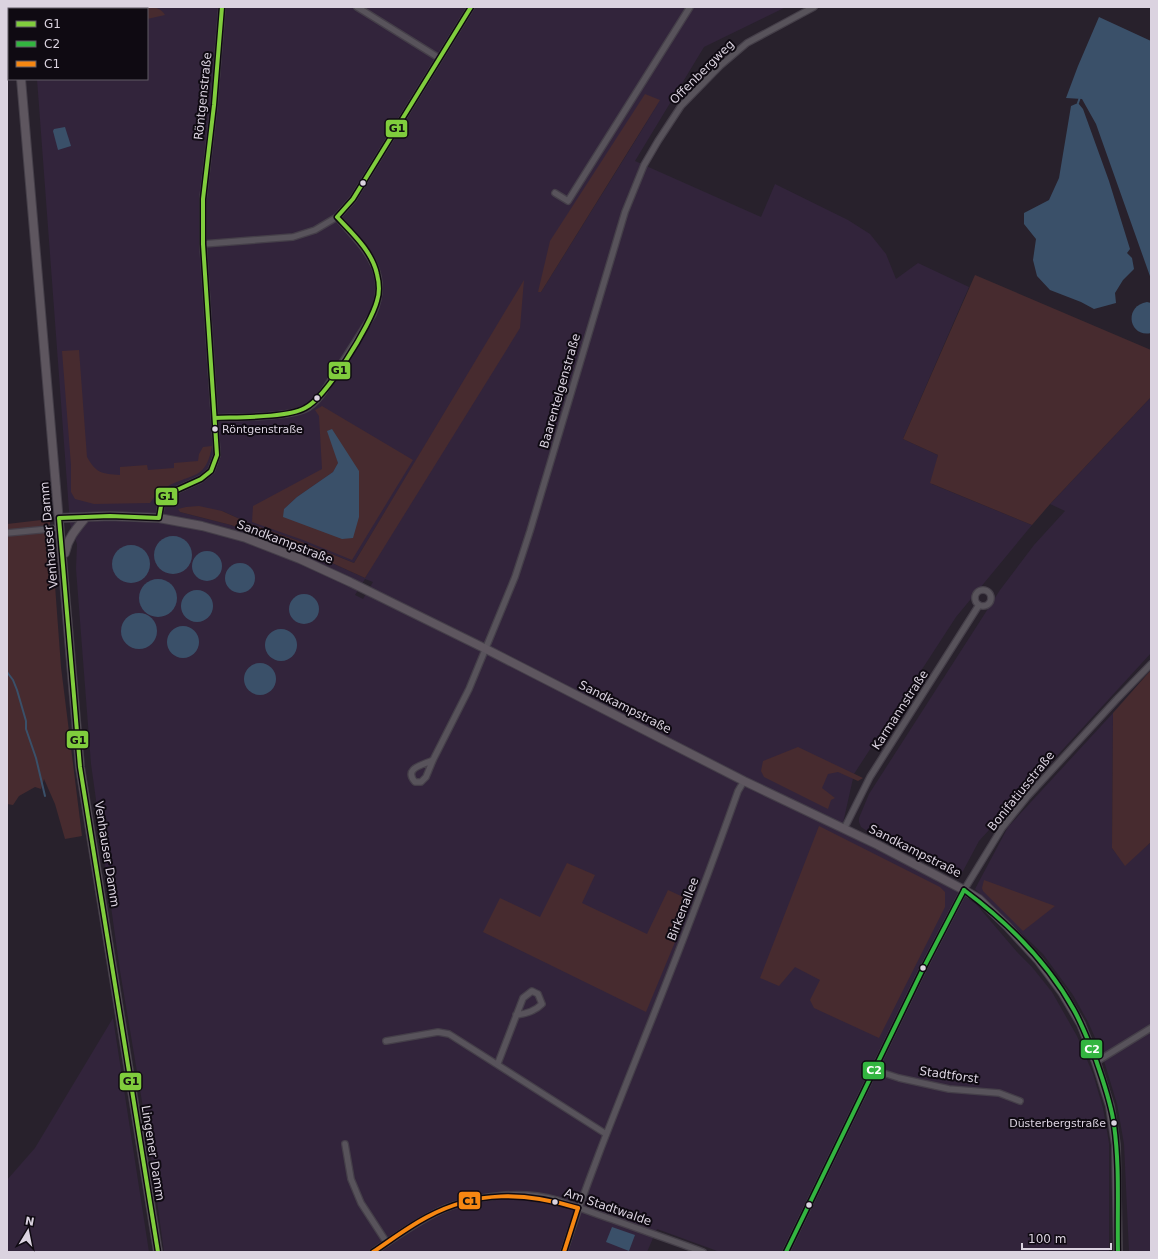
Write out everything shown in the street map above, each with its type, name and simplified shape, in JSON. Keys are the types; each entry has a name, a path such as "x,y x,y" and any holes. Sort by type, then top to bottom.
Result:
{"street":[{"name":"Röntgenstraße","path":"159,518 161,506 168,494 201,479 211,471 217,455 203,244 203,199 214,105 222,7"},
{"path":"357,7 439,58"},
{"path":"203,244 293,237 315,230 337,217 353,199 471,7"},
{"path":"555,192 568,201 690,7"},
{"name":"Offenbergweg","path":"658,141 681,106 747,43 814,7"},
{"name":"Venhauser Damm","path":"21,80 80,767 116,987"},
{"name":"Baarentelgenstraße","path":"486,649 515,577 530,531 625,212 638,178 658,141"},
{"path":"215,418 285,414 308,408 324,392 373,314 376,308 379,276 369,254 337,217"},
{"path":"64,578 64,558 67,544 71,536 86,517"},
{"name":"Sandkampstraße","path":"59,518 159,518 202,526 246,538 300,559 376,594 486,649 744,781 844,829 964,890 979,900 1007,926 1039,961 1071,1005 1081,1024 1096,1062 1110,1106 1116,1145 1118,1252"},
{"path":"7,533 60,528"},
{"name":"Karmannstraße","path":"844,829 870,777 979,605"},
{"path":"433,760 470,689 486,649"},
{"name":"Bonifatiusstraße","path":"786,1252 930,956 964,890 1002,828 1022,803 1151,664"},
{"name":"Birkenallee","path":"564,1252 578,1208 606,1134 693,916 738,791 744,781"},
{"name":"Lingener Damm","path":"116,987 135,1116 158,1252"},
{"path":"498,1063 516,1015 523,998 532,991 538,994 542,1004 538,1008 525,1014 516,1015"},
{"path":"1096,1062 1151,1028"},
{"path":"386,1041 438,1032 449,1034 498,1063 606,1134"},
{"name":"Stadtforst","path":"874,1070 899,1078 949,1089 999,1092 1020,1100"},
{"path":"345,1144 352,1179 361,1203 386,1243"},
{"name":"Am Stadtwalde","path":"373,1252 427,1217 445,1209 463,1202 493,1196 511,1195 541,1197 556,1200 703,1252"}],"shaded area":[{"path":"33,7 786,7 704,47 635,161 761,217 775,184 848,220 870,234 886,254 896,279 918,263 969,287 903,439 938,455 932,484 1032,525 956,617 854,774 841,832 949,886 976,904 1017,952 1032,967 1052,992 1077,1036 1093,1074 1103,1108 1109,1143 1109,1252 720,1252 657,1229 647,1252 164,1252 149,1143 120,971 91,764 76,569 77,544 70,524 37,80 148,80 148,8","holes":["660,101 541,292 538,292","524,282 365,578 299,548 231,525 180,512 222,511 251,524 302,542 354,563","365,579 373,582 363,599 355,595"]},
{"path":"152,7 161,10 165,15 148,19 148,8 139,8"},
{"path":"645,94 660,100 541,292 538,292 550,241"},
{"path":"975,275 1151,350 1151,397 1032,525 930,483 938,455 903,439"},
{"path":"524,280 520,328 365,578 299,548 231,525 180,512 178,509 199,506 222,511 251,524 302,542 354,563"},
{"path":"79,350 87,457 93,466 100,472 120,475 120,467 147,465 148,470 174,468 174,463 198,461 199,454 203,447 212,446 206,465 202,470 191,477 165,488 158,493 150,503 94,504 75,499 71,492 71,465 62,351"},
{"path":"1151,397 1151,653 979,841 963,871 957,876 867,831 861,827 859,818 869,794 1000,590 1034,545 1065,511 1050,504"},
{"path":"322,406 413,460 352,560 303,540 252,522 253,506 322,469 319,416 315,410","holes":["334,449 359,517 284,509 297,497 333,472 338,463"]},
{"path":"50,519 50,527 7,531 7,524"},
{"path":"51,531 61,667 82,836 65,839 55,804 44,779 41,789 35,787 19,796 13,805 7,804 7,535"},
{"path":"1151,670 1151,842 1125,866 1112,848 1113,713"},
{"path":"1113,713 1112,848 1125,865 1151,842 1151,1252 1129,1252 1124,1144 1117,1104 1101,1051 1088,1022 1073,995 1043,954 975,889 1008,827"},
{"path":"798,747 863,778 858,781 838,772 828,774 822,788 835,798 831,800 828,809 764,777 761,771 763,761"},
{"path":"819,826 940,887 945,892 945,907 879,1038 814,1008 810,1000 820,980 795,967 779,986 760,978"},
{"path":"567,863 595,875 582,903 647,934 668,890 692,901 646,1012 483,932 500,898 540,917"},
{"path":"984,880 1055,906 1023,931 983,891 982,888"},
{"path":"113,1018 149,1252 7,1252 7,1180 35,1148"}],"water":[{"path":"1099,17 1151,41 1151,279 1096,124 1082,99 1066,98"},
{"path":"1078,103 1083,109 1109,181 1130,249 1127,253 1132,258 1134,269 1123,280 1115,293 1116,303 1094,309 1081,302 1050,290 1037,276 1033,260 1036,239 1024,224 1024,213 1049,200 1059,178 1071,106"},
{"path":"65,127 71,146 58,150 53,131 54,129"},
{"path":"1147,302 1151,303 1151,333 1138,331 1132,321 1134,309"},
{"path":"332,429 359,471 359,517 353,538 342,539 283,517 284,509 297,497 333,472 338,463 327,431"},
{"path":"173,536 183,539 189,545 192,555 189,565 183,571 173,574 163,571 157,565 154,555 157,545 163,539"},
{"path":"131,545 141,548 147,554 150,564 147,574 141,580 131,583 121,580 115,574 112,564 115,554 121,548"},
{"path":"207,551 218,555 222,566 218,577 207,581 196,577 192,566 196,555"},
{"path":"240,563 251,567 255,578 251,589 240,593 229,589 225,578 229,567"},
{"path":"158,579 171,585 177,598 171,611 158,617 145,611 139,598 145,585"},
{"path":"194,590 200,590 210,597 213,606 212,612 206,619 200,622 194,622 184,615 181,609 181,603 188,593"},
{"path":"304,594 315,598 319,609 315,620 304,624 293,620 289,609 293,598"},
{"path":"143,613 152,618 156,624 156,638 152,644 143,649 135,649 126,644 122,638 121,627 126,618 132,614"},
{"path":"180,626 186,626 196,633 199,642 198,648 192,655 186,658 180,658 170,651 167,645 167,639 174,629"},
{"path":"278,629 284,629 294,636 297,645 296,651 290,658 284,661 278,661 268,654 265,648 265,642 272,632"},
{"path":"257,663 263,663 273,670 276,679 275,685 269,692 263,695 257,695 247,688 244,682 244,676 251,666"},
{"path":"612,1227 635,1235 629,1251 606,1242"}],"waterway":[{"path":"1078,103 1080,97"},
{"path":"7,672 13,680 17,690 26,721 26,729 36,758 45,796"}],"transit line":[{"name":"G1","path":"158,1252 80,767 59,518 110,516 159,518 161,506 168,494 201,479 211,471 217,455 203,244 203,199 214,105 222,7"},
{"name":"G1","path":"215,418 286,414 305,408 324,390 347,359 373,312 378,298 379,284 371,258 366,250 337,217 353,199 471,7"},
{"name":"C2","path":"964,890 996,916 1039,960 1064,993 1086,1035 1096,1060 1111,1108 1114,1125 1118,1173 1118,1252"},
{"name":"C2","path":"786,1252 923,969 964,890"},
{"name":"C1","path":"373,1252 406,1229 427,1217 446,1208 464,1202 501,1196 539,1199 578,1208"},
{"name":"C1","path":"564,1252 578,1208"}],"place":[{"name":"Röntgenstraße","path":"215,429"},
{"name":"Düsterbergstraße","path":"1114,1123"}]}
